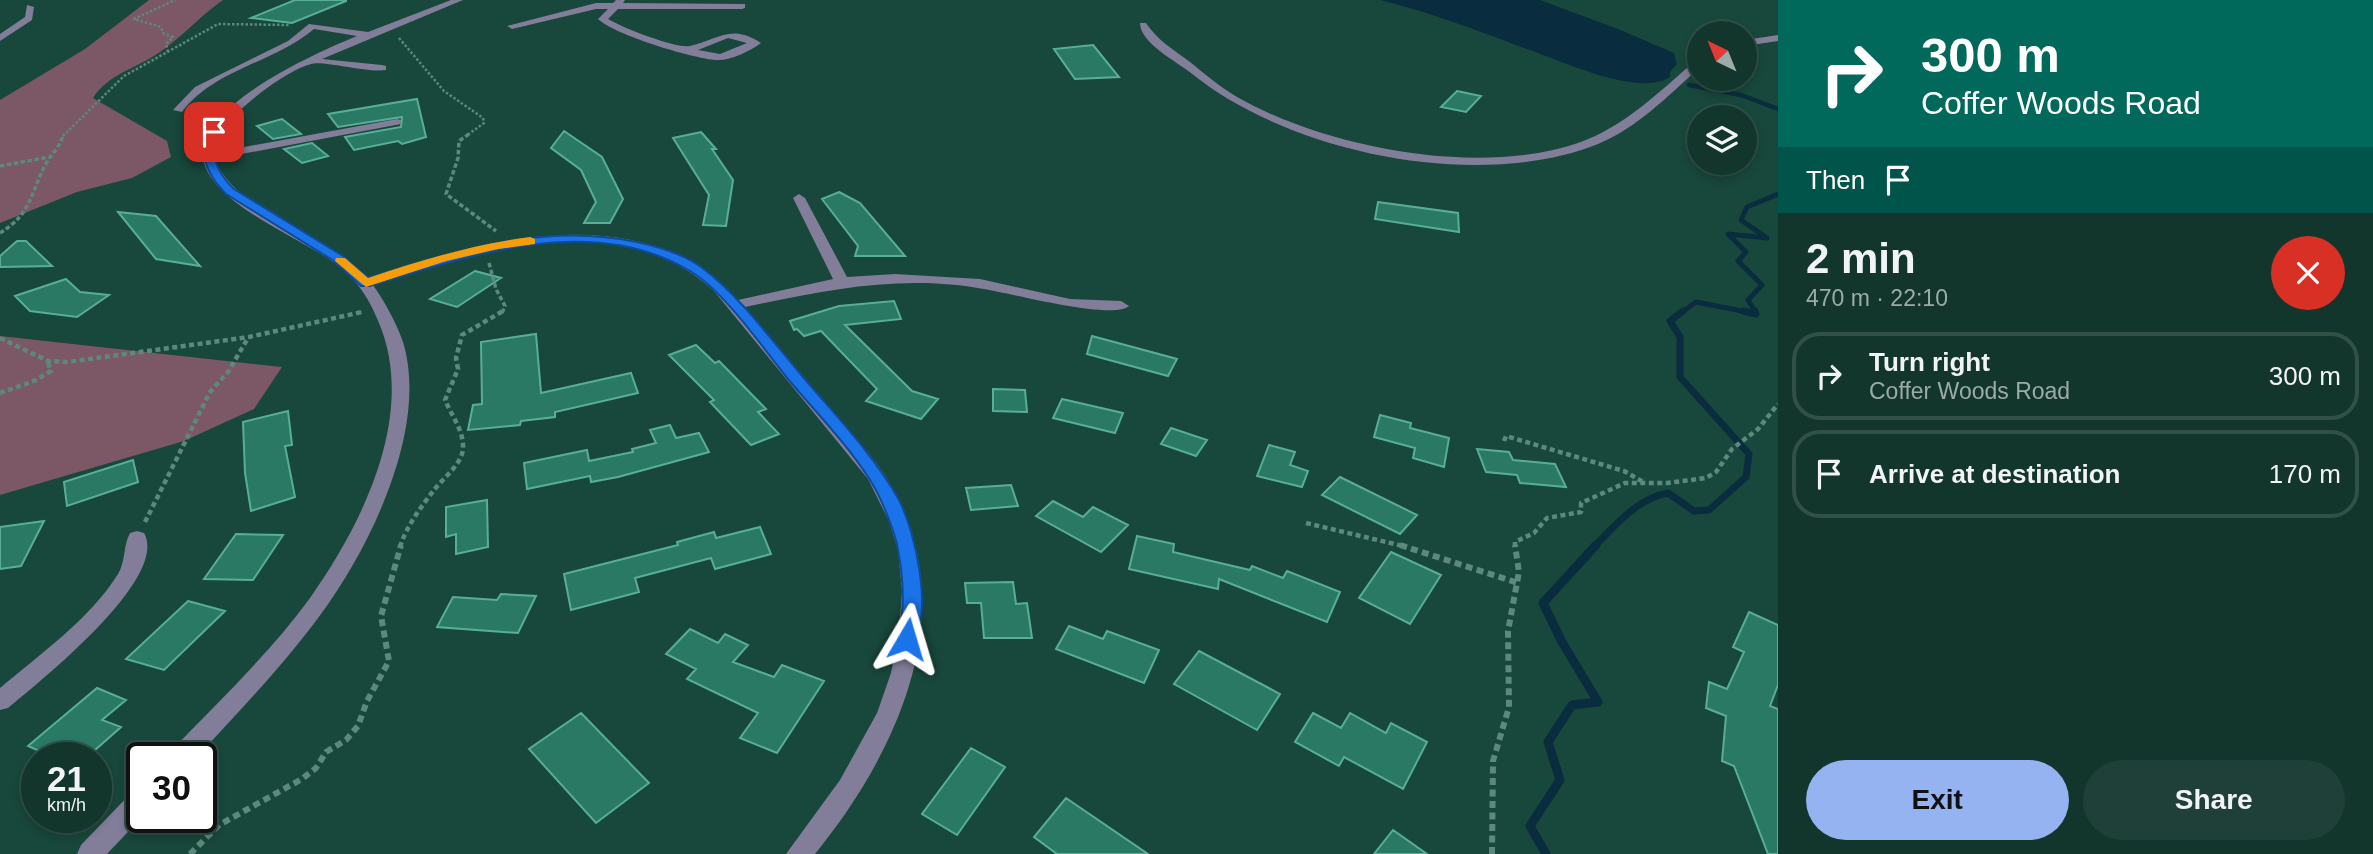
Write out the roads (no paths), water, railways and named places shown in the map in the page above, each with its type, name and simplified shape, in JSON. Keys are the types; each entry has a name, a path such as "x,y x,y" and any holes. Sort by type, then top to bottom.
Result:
{"street":[{"path":"195,742 250,683 318,603 355,540 376,497 390,457 398,419 400,390 399,361 393,337 385,315 366,283 338,259 230,191 212,171 210,141 214,132 236,106 271,80 375,33 459,0"},
{"path":"512,26 583,8 618,3 741,6"},
{"path":"618,3 603,19 612,27 689,50 718,58 757,43 727,35 689,50"},
{"path":"0,38 29,18 30,7"},
{"path":"1143,25 1152,37 1215,87 1258,112 1361,146 1457,158 1542,155 1598,141 1625,127 1687,73"},
{"path":"178,110 183,101 198,89 244,63 290,44 312,26 375,33"},
{"path":"1757,41 1778,38"},
{"path":"312,60 382,68"},
{"path":"209,157 397,122"},
{"path":"799,198 842,282"},
{"path":"366,283 442,258 491,246 543,240 589,239 636,246 673,257 700,271 734,305 876,476 891,502 908,550 912,612 898,692 870,756 837,807 799,854"},
{"path":"734,305 842,282 895,278 980,283 1070,303 1121,306"},
{"path":"0,701 58,652 111,598 132,569 137,538"},
{"path":"90,854 126,816"}],"water":[{"path":"1380,0 1540,0 1674,53 1677,64 1670,72 1670,77 1656,82 1619,80 1578,68 1439,17"}],"waterway":[{"path":"1720,91 1741,95 1778,109"},
{"path":"1755,312 1748,300 1762,285 1738,261 1746,252 1728,234 1767,238 1741,220 1747,207 1778,194"},
{"path":"1681,313 1696,302 1750,313"},
{"path":"1594,547 1627,514 1657,496 1668,493 1694,511 1709,510 1746,477 1749,454 1680,377 1680,337 1670,321 1683,311"},
{"path":"1743,311 1750,313"},
{"path":"1750,313 1756,314 1755,312"},
{"path":"1546,854 1530,826 1560,780 1548,742 1572,705 1598,702 1562,642 1543,603 1596,545"}]}
